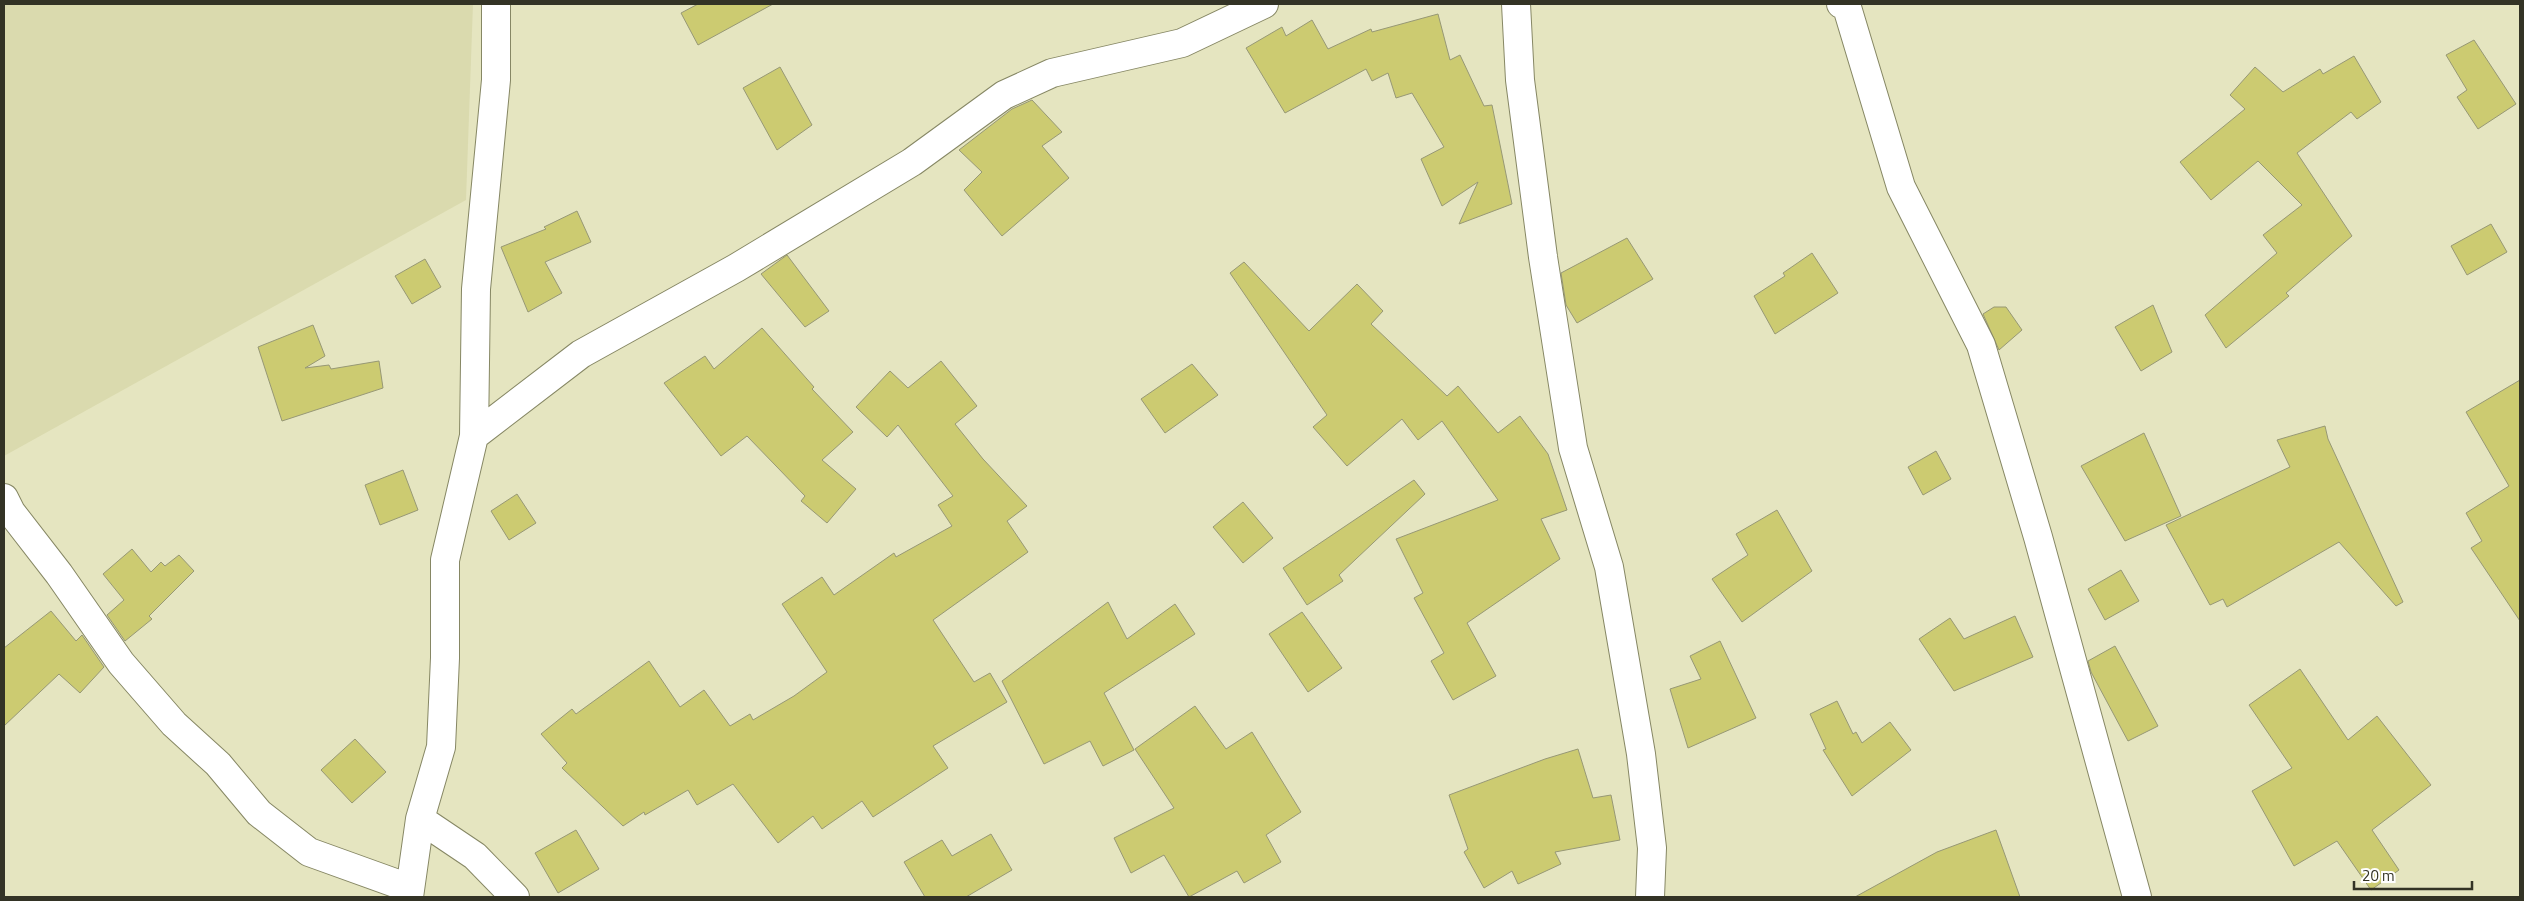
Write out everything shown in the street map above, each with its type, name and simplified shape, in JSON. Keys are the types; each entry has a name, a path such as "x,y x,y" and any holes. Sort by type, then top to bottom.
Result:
{"street":[{"path":"4,498 11,512 59,574 121,663 174,724 218,764 259,813 309,852 409,892 420,819 441,747 445,658 445,560 474,436 476,289 496,80 496,4"},
{"path":"474,436 581,354 736,268 912,162 1004,95 1052,73 1182,43 1264,4"},
{"path":"1516,4 1520,80 1543,257 1573,448 1609,567 1641,754 1652,848 1650,897"},
{"path":"1841,4 1846,4 1901,187 1981,345 2040,547 2137,897"},
{"path":"420,819 475,856 515,897"}],"shaded area":[{"path":"4,4 473,4 466,200 4,456"}],"building":[{"path":"698,4 773,4 698,45 681,13"},
{"path":"1438,14 1450,60 1460,55 1484,106 1492,105 1512,204 1459,224 1478,182 1442,206 1421,159 1444,147 1412,93 1396,98 1388,73 1372,81 1366,69 1285,113 1246,48 1282,27 1286,36 1312,20 1328,49 1371,29 1372,32"},
{"path":"2474,40 2516,104 2478,129 2457,97 2467,90 2446,55"},
{"path":"2354,56 2381,102 2357,119 2351,112 2297,153 2352,236 2286,293 2289,296 2226,348 2205,315 2277,253 2263,235 2302,205 2258,161 2211,200 2180,162 2245,109 2230,95 2255,67 2283,92 2320,69 2323,74"},
{"path":"780,67 812,125 777,150 743,88"},
{"path":"1032,100 1062,132 1042,146 1069,178 1002,236 964,190 982,172 959,150 1012,109"},
{"path":"577,211 591,242 545,262 562,293 528,312 501,247 546,229 544,227"},
{"path":"2491,224 2507,252 2467,275 2451,246"},
{"path":"1627,238 1653,279 1577,323 1566,305 1561,273"},
{"path":"1812,253 1838,293 1775,334 1754,296 1785,276 1783,273"},
{"path":"787,255 829,311 805,327 761,274"},
{"path":"425,259 441,287 412,304 395,276"},
{"path":"1244,262 1309,331 1357,284 1383,311 1371,324 1447,396 1458,386 1498,433 1520,416 1548,454 1567,510 1541,519 1560,559 1467,623 1496,676 1453,700 1431,661 1444,653 1414,598 1423,593 1396,539 1498,500 1442,421 1418,440 1402,419 1347,466 1313,427 1327,415 1230,273"},
{"path":"2153,305 2172,352 2141,371 2115,327"},
{"path":"1994,307 2006,307 2022,330 1999,350 1983,314"},
{"path":"313,325 325,356 305,368 329,365 331,369 379,361 383,388 282,421 258,347"},
{"path":"762,328 814,387 812,389 853,432 822,460 856,489 827,523 801,501 805,496 747,436 721,456 664,383 705,356 714,369"},
{"path":"941,361 977,406 955,424 983,459 1027,506 1007,521 1028,552 933,620 974,682 990,673 1007,702 933,746 948,768 873,817 862,801 822,829 813,816 778,843 733,784 697,805 688,790 645,815 644,812 623,826 562,768 567,763 541,734 572,709 576,714 649,661 680,707 704,690 730,726 750,714 753,720 794,696 827,672 782,604 822,577 834,595 894,553 896,557 952,526 938,505 953,496 898,425 887,437 856,407 890,371 908,388"},
{"path":"1192,364 1218,395 1165,433 1141,399"},
{"path":"2520,380 2520,621 2471,548 2482,541 2466,513 2509,486 2466,412"},
{"path":"2325,426 2328,439 2403,602 2396,606 2339,542 2227,607 2223,599 2210,605 2166,525 2290,467 2277,440"},
{"path":"2144,433 2181,516 2125,541 2081,466"},
{"path":"1936,451 1951,479 1923,495 1908,467"},
{"path":"403,470 418,510 380,525 365,485"},
{"path":"1414,480 1425,494 1339,575 1343,581 1307,605 1283,568"},
{"path":"517,494 536,523 509,540 491,511"},
{"path":"1243,502 1273,538 1243,563 1213,527"},
{"path":"1777,510 1812,571 1742,622 1712,579 1748,555 1736,534"},
{"path":"132,549 151,572 161,562 165,566 179,555 194,571 149,616 152,619 125,641 107,615 124,600 103,574"},
{"path":"2121,570 2139,601 2105,620 2088,589"},
{"path":"1108,602 1127,639 1175,604 1195,634 1104,693 1134,750 1103,766 1090,741 1044,764 1002,681"},
{"path":"51,611 76,641 82,635 104,667 80,693 59,674 4,726 4,648"},
{"path":"1302,612 1342,668 1308,692 1269,634"},
{"path":"2015,616 2033,657 1954,691 1919,639 1950,618 1964,639"},
{"path":"1720,641 1756,718 1688,748 1670,689 1701,679 1690,656"},
{"path":"2115,646 2158,726 2128,741 2091,672 2088,661"},
{"path":"2300,669 2348,740 2377,716 2431,785 2372,830 2399,870 2371,890 2337,841 2294,866 2252,791 2292,768 2249,705"},
{"path":"1837,701 1853,734 1856,732 1862,743 1890,722 1911,750 1852,796 1823,750 1826,749 1810,714"},
{"path":"1195,706 1226,749 1252,732 1301,812 1266,835 1281,862 1244,883 1237,871 1189,897 1164,855 1131,873 1114,838 1174,808 1135,749"},
{"path":"355,739 386,772 352,803 321,770"},
{"path":"1578,749 1593,798 1611,795 1620,840 1555,852 1561,864 1518,884 1512,871 1484,888 1464,852 1468,849 1449,795 1545,759"},
{"path":"576,830 599,869 558,893 535,853"},
{"path":"1996,830 2020,897 1855,897 1937,852"},
{"path":"991,834 1012,870 966,897 925,897 904,862 942,840 952,856"}]}
